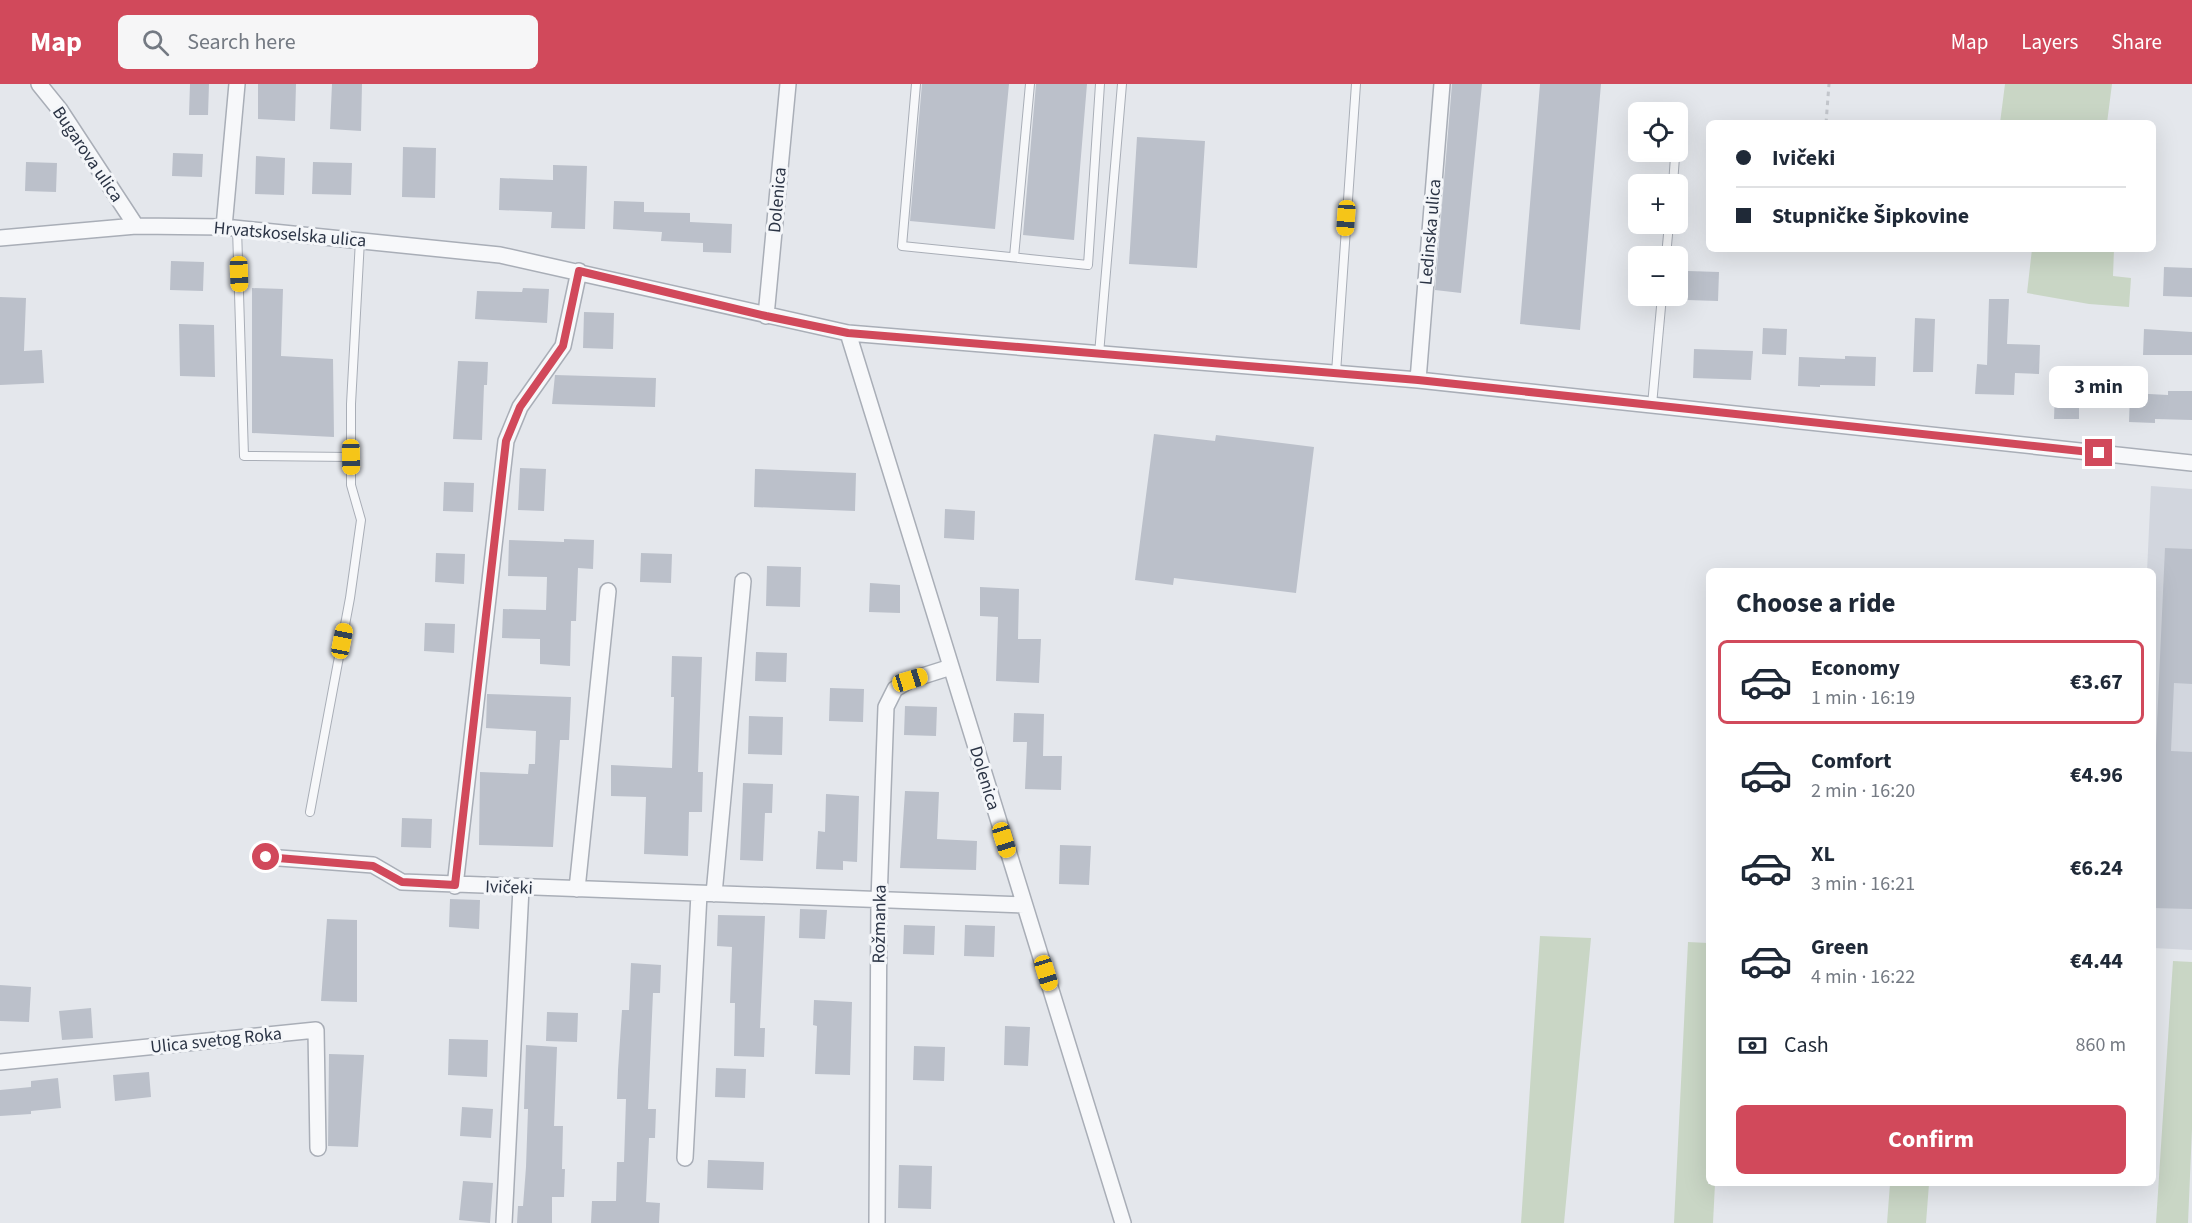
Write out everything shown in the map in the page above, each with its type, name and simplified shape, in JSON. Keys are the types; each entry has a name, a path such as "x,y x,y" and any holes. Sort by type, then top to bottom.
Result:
{"street":[{"name":"Bugarova ulica","path":"39,84 60,110 136,226"},
{"path":"231,227 237,84"},
{"name":"Dolenica","path":"766,316 788,84"},
{"name":"Ledinska ulica","path":"1418,380 1442,84"},
{"name":"Hrvatskoselska ulica","path":"0,238 136,226 231,227 360,240 500,255 848,333 1418,380 2192,463"},
{"path":"455,885 506,441 520,407 563,346 579,271"},
{"name":"Dolenica","path":"848,333 1123,1223"},
{"path":"685,1158 706,894 743,581"},
{"path":"577,889 608,591"},
{"name":"Rožmanka","path":"877,1223 879,900 886,707 895,689 910,680 951,668"},
{"name":"Ivičeki","path":"266,857 373,866 402,882 1024,905"},
{"path":"504,1223 521,888"},
{"name":"Ulica svetog Roka","path":"0,1062 316,1030 318,1148"}],"lane":[{"path":"916,84 902,246 1088,265 1100,84"},
{"path":"1014,257 1030,84"},
{"path":"1099,354 1122,84"},
{"path":"1336,373 1356,84"},
{"path":"231,227 244,456 351,457"},
{"path":"310,812 350,598 361,520 351,485 351,404 360,240"},
{"path":"1652,405 1661,306"}],"path":[{"path":"1826,120 1828,84"}],"shaded area":[{"path":"2151,486 2192,489 2192,950 2156,948 2156,568 2147,568"}],"green space":[{"path":"2005,84 2112,84 2107,120 2000,120"},
{"path":"2032,252 2114,252 2113,276 2131,278 2129,307 2089,304 2027,293"},
{"path":"1540,936 1591,938 1564,1223 1521,1223"},
{"path":"1688,942 1706,943 1706,1186 1715,1186 1713,1223 1674,1223"},
{"path":"2173,961 2192,962 2192,1129 2188,1223 2156,1223"},
{"path":"1890,1186 1929,1186 1926,1223 1887,1223"}],"building":[{"path":"190,84 209,84 208,115 189,115"},
{"path":"258,84 296,84 295,121 258,119"},
{"path":"332,84 362,84 361,131 330,129"},
{"path":"922,84 1009,84 995,229 910,221"},
{"path":"1036,84 1087,84 1074,240 1023,235"},
{"path":"1452,84 1482,84 1461,293 1435,290"},
{"path":"1540,84 1601,84 1580,330 1520,324"},
{"path":"1137,137 1205,141 1197,268 1129,264"},
{"path":"403,147 436,148 435,198 402,197"},
{"path":"173,153 203,154 202,177 172,176"},
{"path":"256,156 285,158 284,195 255,194"},
{"path":"26,162 57,163 56,192 25,191"},
{"path":"313,162 352,163 351,195 312,194"},
{"path":"553,165 587,166 585,229 551,228 552,212 499,210 500,178 553,180"},
{"path":"614,201 644,202 644,212 690,213 690,222 732,224 731,253 703,252 703,243 661,241 662,232 613,229"},
{"path":"171,261 204,262 203,291 170,290"},
{"path":"2164,267 2192,268 2192,297 2163,296"},
{"path":"1688,271 1719,272 1718,301 1688,300"},
{"path":"252,288 283,289 281,356 333,359 334,437 252,433"},
{"path":"523,288 549,289 547,323 475,319 477,291 522,292"},
{"path":"0,297 26,298 24,351 42,350 44,383 0,385"},
{"path":"1989,299 2009,299 2007,344 2040,345 2039,374 2015,373 2014,395 1975,394 1977,364 1987,365"},
{"path":"584,312 614,313 613,349 583,348"},
{"path":"1915,318 1935,319 1933,372 1913,372"},
{"path":"179,324 214,325 215,377 180,376"},
{"path":"1763,328 1787,329 1786,355 1762,354"},
{"path":"2144,329 2192,332 2192,355 2143,355"},
{"path":"1694,349 1753,351 1751,380 1693,378"},
{"path":"1845,356 1876,357 1875,386 1798,386 1799,357 1845,359"},
{"path":"458,361 488,362 487,385 484,385 482,440 453,439"},
{"path":"2084,369 2114,370 2114,399 2083,398"},
{"path":"555,375 656,378 655,407 552,404"},
{"path":"2055,390 2079,391 2079,419 2054,419"},
{"path":"2168,391 2192,391 2192,420 2155,419 2155,423 2129,422 2130,393 2168,395"},
{"path":"1154,434 1215,441 1216,435 1314,447 1296,593 1174,578 1173,585 1135,580"},
{"path":"520,468 546,469 544,511 518,510"},
{"path":"755,469 856,473 855,511 754,507"},
{"path":"444,482 474,483 473,512 443,511"},
{"path":"945,509 975,511 974,540 944,538"},
{"path":"564,539 594,540 593,569 578,568 576,621 571,621 570,666 540,664 540,639 502,638 503,609 546,610 547,577 508,576 509,540 564,542"},
{"path":"2165,548 2192,549 2192,684 2174,683 2171,751 2192,752 2192,909 2156,908 2156,745"},
{"path":"436,553 465,554 464,584 435,582"},
{"path":"641,553 672,554 671,583 640,582"},
{"path":"767,566 801,567 800,607 766,606"},
{"path":"870,583 900,585 900,613 869,612"},
{"path":"980,587 1019,589 1018,639 1041,639 1039,683 996,681 998,617 980,616"},
{"path":"425,623 455,624 454,653 424,651"},
{"path":"756,652 787,653 786,682 755,681"},
{"path":"672,656 702,657 698,772 703,772 702,812 689,812 688,856 644,854 646,797 611,796 611,765 672,768 674,697 671,697"},
{"path":"830,688 864,689 863,722 829,721"},
{"path":"487,694 571,697 569,740 560,740 553,847 479,845 480,772 528,774 529,764 535,764 536,731 486,728"},
{"path":"905,706 937,707 936,736 904,735"},
{"path":"1014,713 1044,714 1043,756 1062,756 1061,790 1025,789 1027,742 1013,742"},
{"path":"749,716 783,717 782,755 748,754"},
{"path":"743,783 773,784 772,813 765,813 763,861 740,860"},
{"path":"905,791 939,792 937,839 977,841 976,870 900,868"},
{"path":"826,794 859,796 857,862 843,861 843,870 816,869 818,831 825,832"},
{"path":"402,818 432,819 431,848 401,847"},
{"path":"1060,845 1091,846 1089,885 1059,884"},
{"path":"450,899 480,900 479,929 449,927"},
{"path":"800,909 827,910 825,939 799,938"},
{"path":"718,915 765,916 760,1028 765,1028 764,1057 734,1056 735,1003 730,1003 732,947 717,946"},
{"path":"327,919 357,920 357,1002 321,1001"},
{"path":"904,925 935,926 934,955 903,954"},
{"path":"965,925 995,926 994,957 964,956"},
{"path":"631,963 661,965 660,993 653,993 648,1109 656,1109 655,1138 649,1138 646,1202 660,1203 659,1223 591,1223 592,1201 616,1201 617,1162 624,1162 626,1099 617,1099 618,1070 622,1010 629,1010"},
{"path":"0,985 31,987 29,1022 0,1021"},
{"path":"814,1000 852,1002 850,1075 815,1074 817,1026 813,1025"},
{"path":"91,1008 93,1038 62,1040 59,1011"},
{"path":"547,1012 578,1013 577,1042 546,1041"},
{"path":"1005,1026 1030,1027 1028,1066 1004,1065"},
{"path":"449,1039 488,1040 487,1077 448,1075"},
{"path":"526,1045 557,1047 554,1126 563,1126 562,1169 565,1169 564,1197 552,1197 552,1223 517,1223 518,1206 523,1206 526,1167 528,1109 524,1109"},
{"path":"914,1046 945,1047 944,1081 913,1080"},
{"path":"329,1054 364,1055 358,1147 328,1146"},
{"path":"716,1068 746,1069 745,1098 715,1097"},
{"path":"149,1072 151,1097 115,1101 113,1075"},
{"path":"58,1078 61,1108 31,1111 31,1114 0,1116 0,1090 31,1087 31,1081"},
{"path":"462,1107 493,1109 491,1138 460,1136"},
{"path":"708,1160 764,1162 763,1190 707,1188"},
{"path":"899,1165 932,1166 931,1209 898,1208"},
{"path":"463,1181 493,1183 490,1223 459,1220"}],"route":[{"path":"266,857 373,866 402,882 455,885 506,441 520,407 563,346 579,271 766,316 848,333 1418,380 2099,453"}]}
